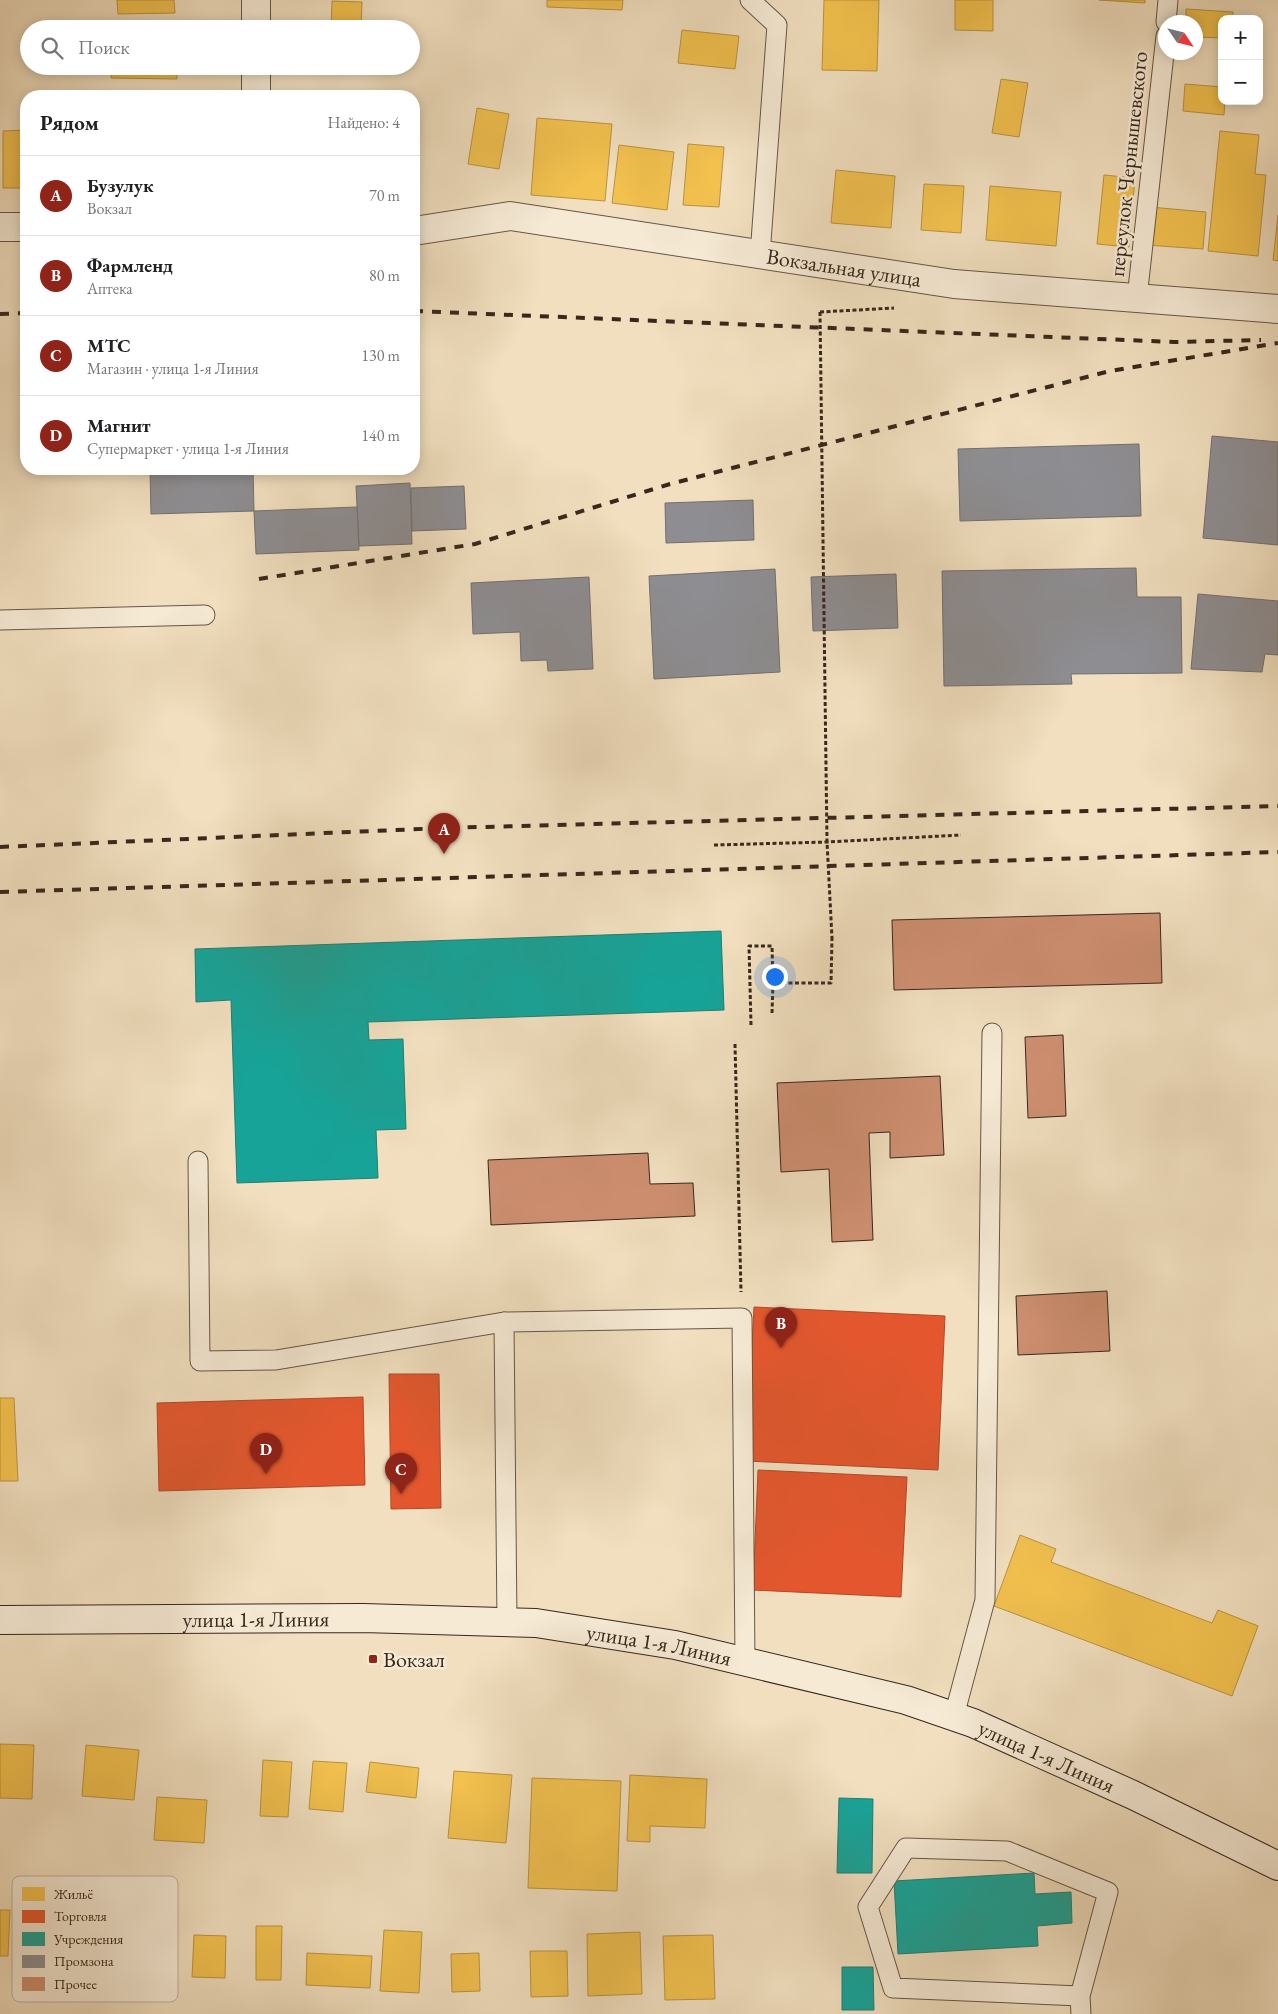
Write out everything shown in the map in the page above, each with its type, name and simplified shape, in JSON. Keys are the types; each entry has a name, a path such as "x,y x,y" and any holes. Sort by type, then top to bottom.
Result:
{"main road":[{"path":"256,0 256,20"},
{"path":"256,75 256,90"},
{"name":"Вокзальная улица","path":"420,230 510,216 954,284 1278,309"},
{"path":"0,227 20,227"},
{"name":"улица 1-я Линия","path":"0,1620 363,1618 536,1623 675,1645 906,1700 954,1716 1133,1795 1278,1866"}],"lane":[{"path":"750,0 777,25 760,255"},
{"name":"переулок Чернышевского","path":"1167,15 1168,0"},
{"name":"переулок Чернышевского","path":"1137,298 1163,60"},
{"path":"0,620 205,616"},
{"path":"954,1716 985,1600 992,1033"},
{"path":"198,1162 200,1361 276,1360 504,1322 742,1318 745,1662"},
{"path":"504,1322 507,1622"},
{"path":"906,1848 1007,1851 1108,1892 1080,2005 893,1988 868,1907 906,1848"}],"path":[{"path":"773,983 831,983 832,938 827,842 820,312 896,308"},
{"path":"714,845 827,842 961,835"},
{"path":"751,1025 750,946 772,946 772,1013"},
{"path":"736,1044 742,1318"}],"building: Жильё":[{"path":"117,0 174,0 175,13 118,14"},
{"path":"547,0 623,0 622,10 547,7"},
{"path":"824,0 879,0 877,71 822,70"},
{"path":"955,0 993,0 993,31 955,30"},
{"path":"1099,0 1145,0 1145,3"},
{"path":"332,1 362,2 361,20 331,20"},
{"path":"1186,9 1233,12 1233,15 1218,15 1218,38 1203,37 1203,15 1186,15"},
{"path":"682,30 739,36 735,69 678,63"},
{"path":"111,75 177,75 177,79 111,78"},
{"path":"1001,79 1028,83 1019,137 992,133"},
{"path":"1185,84 1218,87 1218,105 1225,105 1224,115 1183,111"},
{"path":"477,108 509,114 499,169 468,164"},
{"path":"537,118 612,124 605,201 531,195"},
{"path":"20,130 20,188 3,188 3,131"},
{"path":"1220,131 1259,135 1255,174 1266,175 1258,256 1208,251"},
{"path":"688,144 724,147 719,207 683,205"},
{"path":"619,145 674,152 667,210 612,203"},
{"path":"836,170 895,176 891,228 831,223"},
{"path":"1104,175 1135,178 1129,247 1097,244"},
{"path":"924,184 964,186 961,233 921,230"},
{"path":"990,186 1061,192 1056,246 986,240"},
{"path":"1150,207 1206,212 1203,249 1146,245"},
{"path":"1278,215 1278,261 1273,260"},
{"path":"0,1398 14,1398 18,1481 0,1481"},
{"path":"1020,1535 1056,1549 1051,1562 1212,1623 1218,1610 1258,1626 1232,1696 994,1606"},
{"path":"0,1744 34,1745 32,1799 0,1798"},
{"path":"86,1745 139,1750 134,1800 82,1796"},
{"path":"263,1760 292,1762 288,1817 260,1816"},
{"path":"313,1761 347,1763 343,1812 309,1809"},
{"path":"370,1762 419,1768 416,1798 366,1792"},
{"path":"454,1771 512,1775 506,1843 448,1838"},
{"path":"630,1775 707,1779 705,1828 650,1826 650,1842 627,1841"},
{"path":"532,1778 621,1781 617,1891 528,1888"},
{"path":"157,1797 207,1800 204,1843 154,1840"},
{"path":"0,1910 10,1910 8,1956 0,1956"},
{"path":"256,1926 282,1926 281,1980 256,1980"},
{"path":"384,1930 422,1932 419,1993 380,1991"},
{"path":"640,1932 642,1994 588,1996 587,1934"},
{"path":"194,1935 226,1936 225,1978 192,1977"},
{"path":"713,1935 715,1999 665,2000 663,1936"},
{"path":"530,1951 567,1951 568,1996 531,1997"},
{"path":"307,1953 372,1956 370,1988 306,1985"},
{"path":"479,1953 480,1991 452,1992 451,1954"}],"building: Торговля":[{"path":"754,1307 945,1316 938,1470 746,1461"},
{"path":"389,1374 439,1374 441,1508 391,1509"},
{"path":"363,1397 365,1485 159,1491 157,1403"},
{"path":"758,1470 907,1477 901,1597 753,1590"}],"building: Учреждения":[{"path":"721,931 724,1010 368,1022 369,1040 403,1039 406,1129 376,1130 378,1178 237,1183 231,1000 196,1002 195,949"},
{"path":"839,1798 873,1799 872,1873 837,1873"},
{"path":"1034,1873 1035,1894 1071,1892 1072,1923 1037,1926 1038,1946 898,1954 894,1881"},
{"path":"842,1967 873,1967 874,2010 842,2010"}],"building: Промзона":[{"path":"1212,436 1278,442 1278,545 1203,538"},
{"path":"1139,444 1141,516 960,521 958,449"},
{"path":"150,475 253,475 254,511 151,514"},
{"path":"410,483 412,544 359,546 356,486"},
{"path":"464,486 466,529 412,531 411,488"},
{"path":"753,500 754,540 666,543 665,503"},
{"path":"357,507 359,550 256,554 254,511"},
{"path":"1136,568 1137,597 1181,597 1182,673 1071,674 1072,684 944,686 942,571"},
{"path":"775,569 780,672 654,679 649,576"},
{"path":"896,574 898,628 813,631 811,577"},
{"path":"589,577 593,669 548,671 547,660 521,661 520,632 473,634 471,583"},
{"path":"1198,594 1278,601 1278,655 1265,654 1262,672 1191,669"}],"building: Прочее":[{"path":"1160,913 1162,983 894,990 892,920"},
{"path":"1063,1035 1066,1116 1028,1118 1025,1037"},
{"path":"940,1076 944,1155 890,1158 890,1132 869,1133 873,1240 832,1242 829,1169 781,1172 777,1083"},
{"path":"648,1153 650,1184 693,1183 695,1216 491,1225 488,1160"},
{"path":"1107,1291 1110,1351 1018,1355 1016,1296"}],"railway":[{"path":"420,311 1174,342 1261,340"},
{"path":"0,314 20,313"},
{"path":"259,579 475,544 670,484 1110,371 1278,343"},
{"path":"0,847 443,828 1278,806"},
{"path":"0,892 1278,852"}],"place":[{"name":"Бузулук","path":"444,854"},
{"name":"Фармленд","path":"781,1348"},
{"name":"Магнит","path":"266,1474"},
{"name":"МТС","path":"401,1494"},
{"name":"Вокзал","path":"373,1659"}]}
